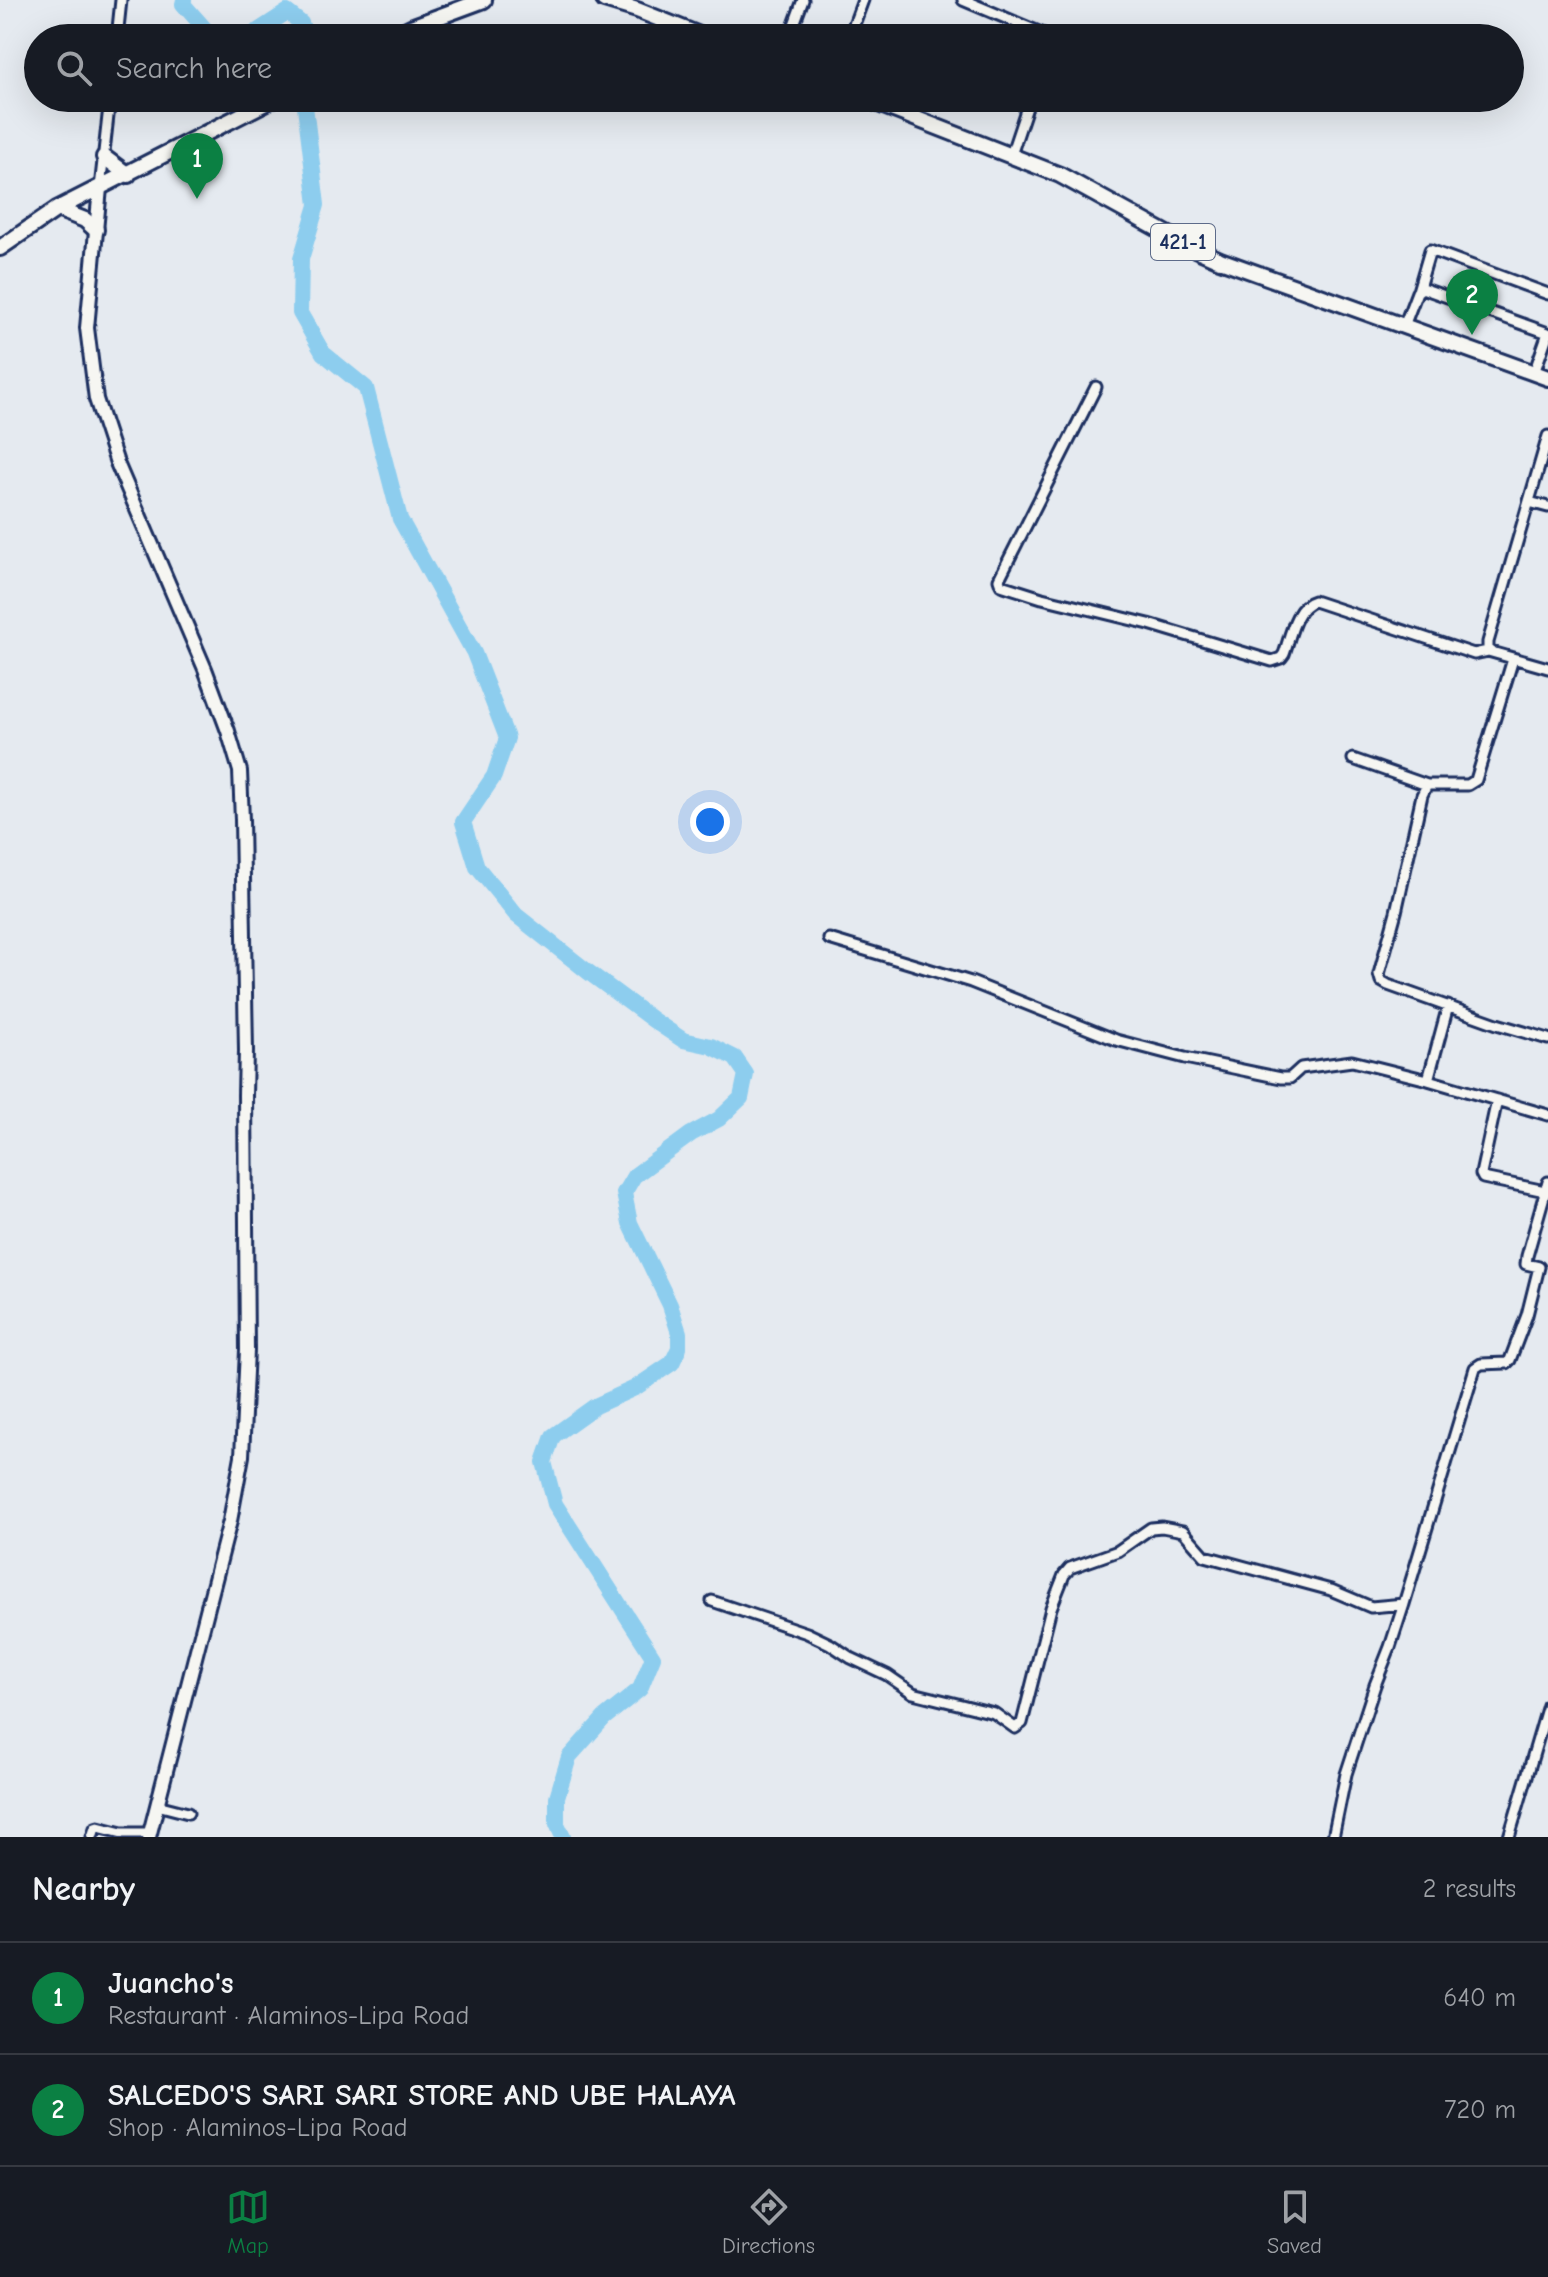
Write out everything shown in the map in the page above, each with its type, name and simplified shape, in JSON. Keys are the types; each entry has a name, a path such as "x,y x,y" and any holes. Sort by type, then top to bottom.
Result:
{"main road":[{"path":"419,24 484,0"},
{"path":"604,0 672,24"},
{"path":"0,248 57,209 249,112"},
{"name":"421-1","path":"899,112 1060,175 1220,260 1541,376"},
{"path":"104,157 128,175"},
{"path":"57,209 85,220 96,230"}],"street":[{"path":"118,24 121,0"},
{"path":"794,24 803,0"},
{"path":"854,24 863,0"},
{"path":"963,0 1020,24"},
{"path":"92,1837 98,1827 150,1835 230,1521 242,1456 247,1350 246,1051 240,771 205,669 117,463 96,399 87,328 109,112"},
{"path":"1011,155 1025,112"},
{"path":"1404,326 1430,250 1548,294"},
{"path":"1417,292 1422,288 1548,333 1541,376"},
{"path":"1096,387 999,579 1001,585 1149,624 1272,661 1284,654 1301,609 1314,601 1474,654 1488,651 1548,668"},
{"path":"1488,651 1488,642 1548,436"},
{"path":"1529,502 1548,507"},
{"path":"1353,759 1427,785 1468,785 1476,780 1513,659"},
{"path":"1427,785 1379,974 1381,981 1497,1024 1548,1039"},
{"path":"829,939 971,982 1116,1040 1185,1058 1281,1078 1290,1078 1301,1068 1352,1061 1548,1115"},
{"path":"1428,1080 1448,1006"},
{"path":"1333,1837 1346,1774 1404,1604 1475,1368 1481,1364 1507,1363 1510,1360 1527,1315 1539,1267 1526,1264 1546,1186 1483,1178 1481,1174 1497,1100"},
{"path":"712,1601 807,1633 887,1675 913,1693 994,1713 1015,1728 1022,1723 1051,1608 1064,1575 1070,1568 1118,1551 1151,1528 1183,1531 1205,1556 1331,1590 1371,1607 1404,1604"},
{"path":"1509,1837 1548,1705"},
{"path":"157,1805 188,1813"}],"waterway":[{"path":"184,0 183,4 201,24"},
{"path":"269,24 287,12 301,24"},
{"path":"306,112 317,205 301,259 300,313 323,353 366,388 400,519 474,653 507,738 494,776 463,822 477,867 516,915 587,971 683,1040 711,1046 735,1058 746,1074 741,1098 719,1119 691,1134 634,1176 624,1193 630,1223 670,1305 679,1333 679,1348 672,1363 635,1388 595,1406 553,1436 544,1462 555,1504 653,1657 640,1689 604,1718 569,1757 557,1797 557,1824 563,1837"}],"place":[{"name":"Juancho's","path":"197,199"},
{"name":"SALCEDO'S SARI SARI STORE AND UBE HALAYA","path":"1472,335"}]}
